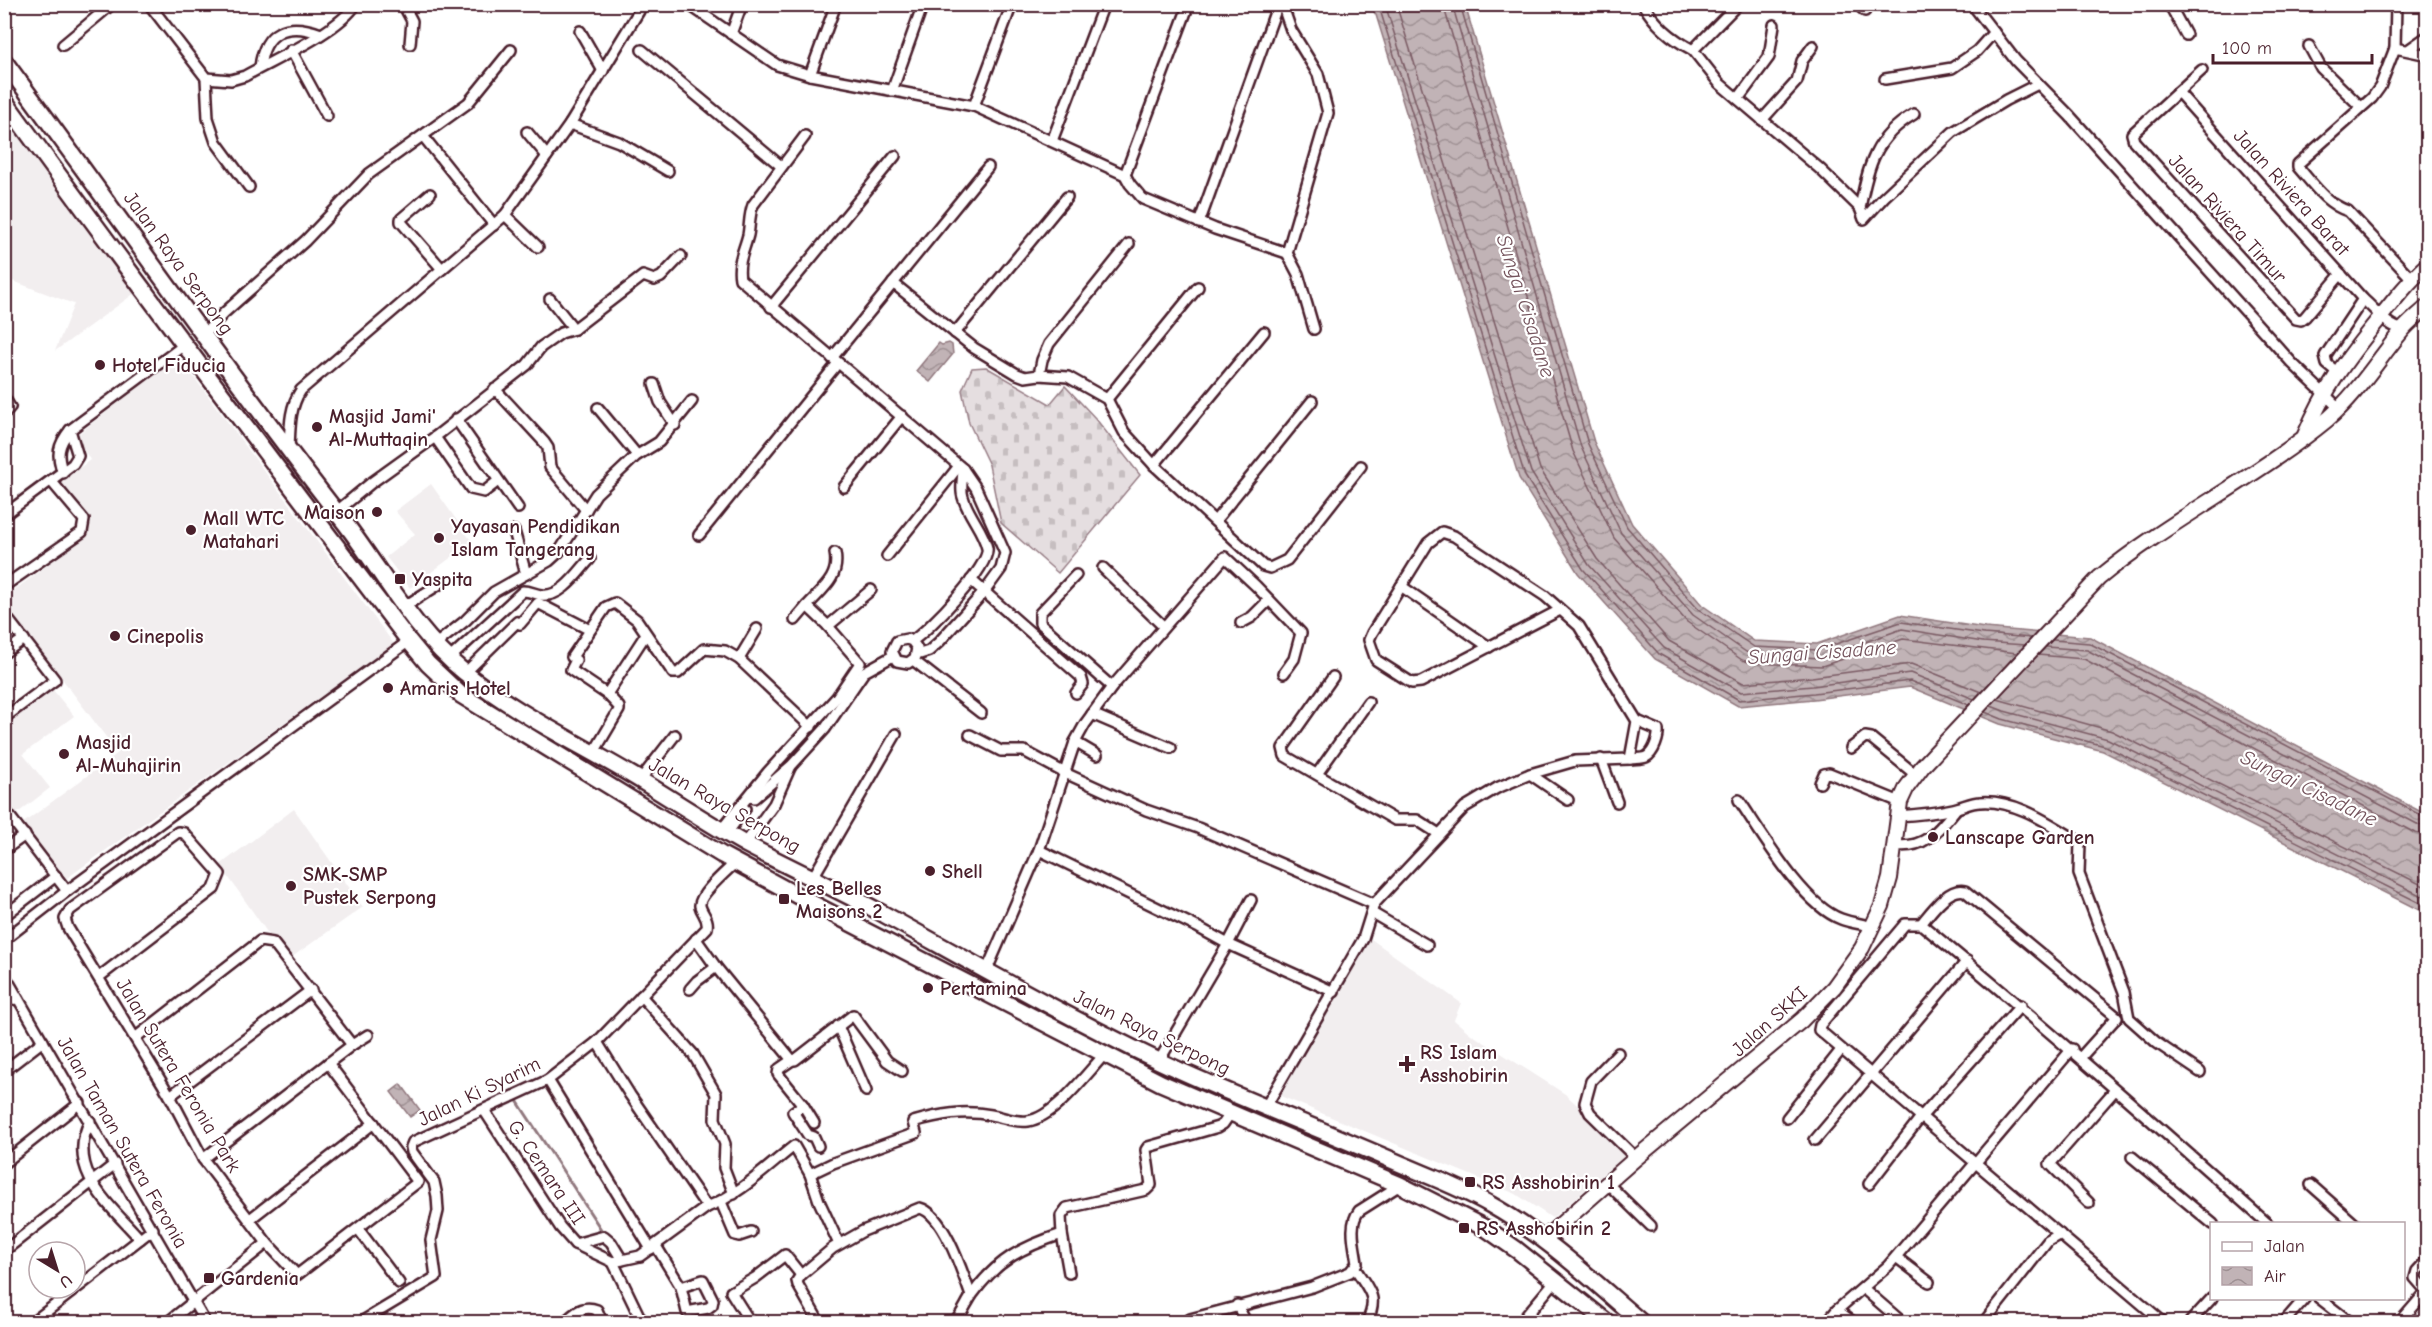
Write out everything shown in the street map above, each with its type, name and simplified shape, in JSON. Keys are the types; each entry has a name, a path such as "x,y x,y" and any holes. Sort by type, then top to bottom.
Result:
{"main road":[{"name":"Jalan Raya Serpong","path":"4,61 203,335 377,566 420,627 465,673 532,720 640,780 745,844 880,913 986,972 1159,1061 1265,1108 1390,1159 1494,1206 1544,1239 1641,1323"},
{"name":"Jalan Raya Serpong","path":"4,100 184,345 409,640 428,664 460,695 736,862 1105,1054 1161,1083 1230,1114 1400,1185 1487,1229 1556,1280 1607,1323"},
{"path":"57,173 77,159"},
{"path":"2305,435 2323,394 2337,372 2411,278 2427,264"},
{"name":"Jalan SKKI","path":"1544,1239 1636,1158 1802,1020 1849,968 1873,927 1890,878 1900,801 1919,771 2099,578 2131,552 2254,473 2339,408 2351,397 2403,329 2427,306"},
{"path":"361,577 377,566"},
{"path":"675,826 688,809"},
{"path":"1379,1176 1390,1159"}],"street":[{"path":"63,45 112,4"},
{"path":"148,4 206,78 208,118 216,142 249,187"},
{"path":"206,78 231,80 245,76 321,34 344,19 356,4"},
{"path":"403,4 412,21 410,44"},
{"path":"688,4 777,65 810,75 974,106 1125,175 1143,199 1199,223 1287,253 1298,274 1314,329"},
{"path":"731,34 742,4"},
{"path":"810,75 836,4"},
{"path":"891,91 923,4"},
{"path":"974,106 1012,4"},
{"path":"1052,141 1104,4"},
{"path":"1125,175 1189,4"},
{"path":"1199,223 1280,4"},
{"path":"1280,4 1291,30 1318,75 1328,112 1287,253"},
{"path":"1643,4 1654,22 1693,50 1719,83 1820,169 1860,208 1864,219 1953,132 2038,84"},
{"path":"1693,50 1738,4"},
{"path":"1972,4 2016,61 2069,115 2292,363 2339,408"},
{"path":"2182,4 2169,7 2186,35"},
{"path":"2396,4 2395,48 2380,87 2300,161 2298,167 2328,201 2336,208 2348,212 2411,278"},
{"path":"289,450 291,410 293,401 301,390 505,215 570,124 639,11"},
{"path":"1738,99 1768,57 1774,25"},
{"path":"260,67 262,52 267,41 274,35 292,28 309,29 321,34"},
{"path":"580,31 603,71"},
{"path":"1885,78 1952,68 1977,51 1994,32"},
{"path":"2408,50 2427,36"},
{"path":"1762,120 1797,81 1802,61 1813,45"},
{"path":"2309,46 2324,72 2361,107"},
{"path":"2395,48 2427,55"},
{"path":"291,50 327,116"},
{"path":"203,335 224,313 305,241 369,174 468,103 511,50"},
{"path":"642,50 781,166"},
{"path":"2178,92 2202,70"},
{"name":"Jalan Riviera Timur","path":"2178,92 2132,134 2132,137 2220,237 2296,319 2301,320 2341,274"},
{"name":"Jalan Riviera Barat","path":"2178,92 2363,299 2390,325 2403,329"},
{"path":"1860,208 1866,177 1881,141 1899,123 1914,114"},
{"path":"570,124 619,142 668,171"},
{"path":"527,132 547,156"},
{"path":"423,136 494,225"},
{"path":"805,136 753,205 739,269 740,279 961,467 976,488 1005,553 1001,569 985,591 929,651 915,658 902,663 893,656 892,651 897,641 908,639 912,641 917,648 915,658"},
{"path":"771,307 895,156"},
{"path":"699,535 893,283 988,167"},
{"path":"430,194 406,214 401,222 442,269"},
{"path":"955,333 1067,197"},
{"path":"505,215 538,247"},
{"path":"1039,375 1049,344 1129,244"},
{"path":"336,512 527,365 541,347 561,333 574,328 643,276 654,280 661,277 681,256"},
{"path":"893,283 974,348 1017,374 1025,377 1039,375 1068,377 1107,399 1124,432 1154,465 1263,566 1270,568 1287,560 1361,466"},
{"path":"1107,399 1198,287"},
{"path":"550,299 574,328"},
{"path":"2337,372 2327,364 2325,357 2363,299"},
{"path":"1154,465 1264,332"},
{"path":"63,473 58,460 58,451 61,442 70,430 184,345"},
{"path":"654,384 660,402 675,425"},
{"path":"495,389 544,442 548,448 550,467 586,510"},
{"path":"4,397 10,407 4,414"},
{"path":"436,644 465,621 494,592 549,561 560,552 596,494 637,455 656,445 675,425 692,401"},
{"path":"1215,521 1312,402"},
{"path":"598,408 637,455"},
{"path":"844,487 902,416"},
{"path":"456,419 519,508"},
{"path":"4,515 52,482 78,456 70,430"},
{"path":"435,437 471,489 484,492 498,481"},
{"path":"887,556 961,467"},
{"path":"912,641 934,624 986,559 988,549 962,496 961,467"},
{"path":"4,586 82,532 84,520 52,482"},
{"path":"514,531 526,574"},
{"path":"1560,610 1421,682 1413,682 1376,660 1371,646 1370,637 1428,543 1442,532 1454,536 1536,590 1560,610 1579,626 1636,721 1630,759"},
{"path":"795,620 830,582 837,570 835,553"},
{"path":"986,972 1039,849 1075,742 1112,687 1225,557 1301,633 1294,659 1284,673"},
{"path":"450,658 523,591 534,591 541,595 556,592 566,586 590,559"},
{"path":"1103,568 1164,626"},
{"path":"1076,575 1041,613 1040,623 1112,687"},
{"path":"971,580 1082,677 1083,684 1076,693"},
{"path":"405,606 438,585"},
{"path":"1401,586 1489,647"},
{"path":"828,626 871,590"},
{"path":"1241,624 1252,617 1269,600"},
{"path":"465,673 517,621 520,624 538,603 590,630"},
{"path":"593,754 620,707 608,695 571,670 576,660 572,657 606,607 615,603 637,620 673,673 678,673 704,649 725,651 739,659 811,727"},
{"path":"724,831 768,772 837,697 860,663 807,606"},
{"path":"4,614 55,680 4,717"},
{"path":"739,659 757,629"},
{"path":"608,695 613,683 646,634"},
{"path":"4,653 24,639"},
{"path":"4,940 67,891 409,640"},
{"path":"724,831 757,794 791,766 843,706 864,672 893,656"},
{"path":"915,658 981,713"},
{"path":"1333,677 1283,748 1285,756 1395,820 1417,820 1438,834"},
{"path":"1317,774 1368,702"},
{"path":"1092,714 1171,748"},
{"path":"1265,1108 1363,939 1373,908 1438,834 1465,807 1480,796 1530,774 1575,761 1645,758 1659,737 1658,730 1636,721"},
{"path":"812,879 896,734"},
{"path":"640,780 675,735"},
{"path":"970,735 1001,751 1024,751 1065,773 1146,810 1198,828 1373,908 1427,945"},
{"path":"1851,748 1865,737 1871,738 1919,771"},
{"path":"1075,742 1097,755"},
{"path":"1600,759 1617,802"},
{"path":"745,844 774,804 791,766"},
{"path":"1820,783 1824,774 1829,773 1900,801"},
{"path":"1530,774 1568,801"},
{"path":"1739,800 1794,879 1818,904 1841,919 1873,927"},
{"path":"1897,816 1956,809 1979,802 2027,812 2080,842 2079,874 2124,993 2129,1018 2157,1042 2200,1072"},
{"path":"4,809 67,891"},
{"path":"1894,845 1912,847 1921,842 1944,824 1956,809"},
{"name":"Jalan Sutera Feronia Park","path":"99,977 214,889 220,874 184,833 178,832 67,914 65,920 69,928 170,1096 203,1159 267,1243 294,1274 297,1275 359,1230"},
{"path":"4,850 25,835"},
{"path":"1039,849 1228,944 1334,992"},
{"name":"Jalan Ki Syarim","path":"361,1323 436,1277 430,1240 438,1211 437,1196 434,1182 411,1147 413,1142 548,1080 597,1042 708,926 700,907 701,897 736,862"},
{"path":"4,916 56,876"},
{"path":"1921,924 1938,904 1954,891 1965,891 2117,1017 2081,1057"},
{"path":"1159,1061 1228,944 1251,900"},
{"path":"2163,1323 1819,1030 1820,1025 1905,924 1921,924 2021,1005 2266,1222"},
{"path":"696,939 792,1060"},
{"path":"135,1038 260,941 266,941 273,944 352,1045"},
{"path":"1815,1140 1967,962"},
{"path":"690,989 716,967"},
{"name":"Jalan Taman Sutera Feronia","path":"8,981 153,1229 205,1323"},
{"path":"170,1096 311,990"},
{"path":"641,996 693,1054 716,1094 714,1119 725,1144 724,1168 734,1194"},
{"path":"4,1000 18,999"},
{"path":"1869,1184 1922,1117 2021,1005"},
{"path":"814,1123 778,1074 779,1069 795,1060 853,1015 887,1061 902,1071"},
{"path":"838,1026 866,1091"},
{"path":"203,1159 368,1035"},
{"path":"4,1071 43,1041"},
{"path":"597,1042 630,1095 707,1207"},
{"path":"1827,1323 1837,1310 1896,1257 2072,1049"},
{"path":"1787,1118 1841,1050"},
{"path":"1618,1053 1591,1081 1585,1103 1590,1113 1636,1158"},
{"path":"810,1174 832,1163 916,1133 913,1122 934,1116 952,1112 974,1113 1029,1121 1044,1114 1060,1102 1105,1054"},
{"path":"328,1063 418,1182 359,1230 399,1282"},
{"path":"548,1080 681,1287"},
{"path":"2089,1203 2050,1164 2115,1090"},
{"path":"4,1162 80,1103"},
{"path":"803,1105 793,1112 808,1135 814,1137 818,1146"},
{"name":"G. Cemara III","path":"484,1110 560,1227 575,1244 617,1261"},
{"path":"1069,1273 1061,1216 1067,1208 1149,1188 1151,1185 1146,1150 1151,1145 1218,1127 1230,1114"},
{"path":"90,1121 82,1144 91,1183 140,1239"},
{"path":"249,1219 374,1123"},
{"path":"617,1261 640,1256 654,1247 707,1207 734,1194 794,1146 810,1174 819,1201 839,1244"},
{"path":"2132,1157 2211,1222"},
{"path":"4,1251 115,1164"},
{"path":"1607,1183 1651,1226"},
{"path":"1190,1319 1209,1318 1238,1305 1312,1287 1355,1268 1357,1263 1353,1233 1355,1216 1359,1211 1400,1185"},
{"path":"2311,1185 2353,1222"},
{"path":"721,1202 735,1234 739,1236 751,1232"},
{"path":"819,1323 798,1285 797,1281 801,1275 839,1244 863,1231 921,1208 927,1209 954,1249 971,1296"},
{"path":"33,1323 153,1229"},
{"path":"955,1323 971,1296 990,1271 1004,1259 1033,1244 1062,1234"},
{"path":"1984,1323 2048,1241 2060,1234"},
{"path":"575,1244 604,1236 611,1242 642,1323"},
{"path":"168,1323 267,1243"},
{"path":"750,1323 731,1292 755,1278 785,1255 801,1275"},
{"path":"1896,1257 1929,1282"},
{"path":"2400,1323 2427,1293 2415,1278 2417,1271 2427,1259"},
{"path":"1355,1268 1373,1299 1374,1307 1366,1323"},
{"path":"1521,1323 1556,1280"},
{"path":"1864,1288 1902,1323"},
{"path":"2190,1323 2210,1299"},
{"path":"2284,1323 2304,1300"},
{"path":"2320,1300 2350,1323"},
{"path":"1238,1305 1246,1323"},
{"path":"564,1323 582,1308 597,1310 602,1323"},
{"path":"1837,1310 1853,1323"}],"shaded area":[{"path":"4,115 135,293 55,351 74,304 5,278"},
{"path":"178,356 394,644 67,878 22,824 118,753 5,603 5,597 88,535 52,489 90,460 76,436"},
{"name":"Yayasan Pendidikan Islam Tangerang","path":"431,484 472,542 410,588 386,557 415,534 395,511"},
{"path":"53,690 74,716 23,754 50,788 15,815 5,801 5,726"},
{"name":"SMK-SMP Pustek Serpong","path":"294,809 363,907 292,957 274,942 220,865"},
{"name":"RS Islam Asshobirin","path":"1371,939 1461,1003 1454,1020 1471,1034 1565,1094 1629,1152 1552,1218 1516,1194 1278,1095"}],"green space":[{"path":"986,367 1050,404 1065,386 1096,419 1140,475 1058,573 1001,523 989,465 969,423 962,390 972,368"}],"water":[{"name":"Sungai Cisadane","path":"1370,5 1465,5 1594,442 1632,524 1702,605 1754,641 1817,644 1900,615 1985,628 2090,637 2427,815 2427,914 2103,751 2000,724 1910,687 1738,706 1655,659 1578,573 1519,478 1376,15"},
{"path":"939,343 952,345 953,354 930,382 916,371"},
{"path":"401,1084 420,1110 410,1117 391,1092"}],"waterway":[{"path":"514,1096 604,1234"}],"place":[{"name":"Hotel Fiducia","path":"100,365"},
{"name":"Masjid Jami' Al-Muttaqin","path":"317,427"},
{"name":"Maison","path":"377,512"},
{"name":"Mall WTC Matahari","path":"191,530"},
{"name":"Yayasan Pendidikan Islam Tangerang","path":"439,538"},
{"name":"Yaspita","path":"400,579"},
{"name":"Cinepolis","path":"115,636"},
{"name":"Amaris Hotel","path":"388,688"},
{"name":"Masjid Al-Muhajirin","path":"64,754"},
{"name":"Lanscape Garden","path":"1933,837"},
{"name":"Shell","path":"930,871"},
{"name":"SMK-SMP Pustek Serpong","path":"291,886"},
{"name":"Les Belles Maisons 2","path":"784,899"},
{"name":"Pertamina","path":"928,988"},
{"name":"RS Islam Asshobirin","path":"1407,1064"},
{"name":"RS Asshobirin 1","path":"1470,1182"},
{"name":"RS Asshobirin 2","path":"1464,1228"},
{"name":"Gardenia","path":"209,1278"}]}
